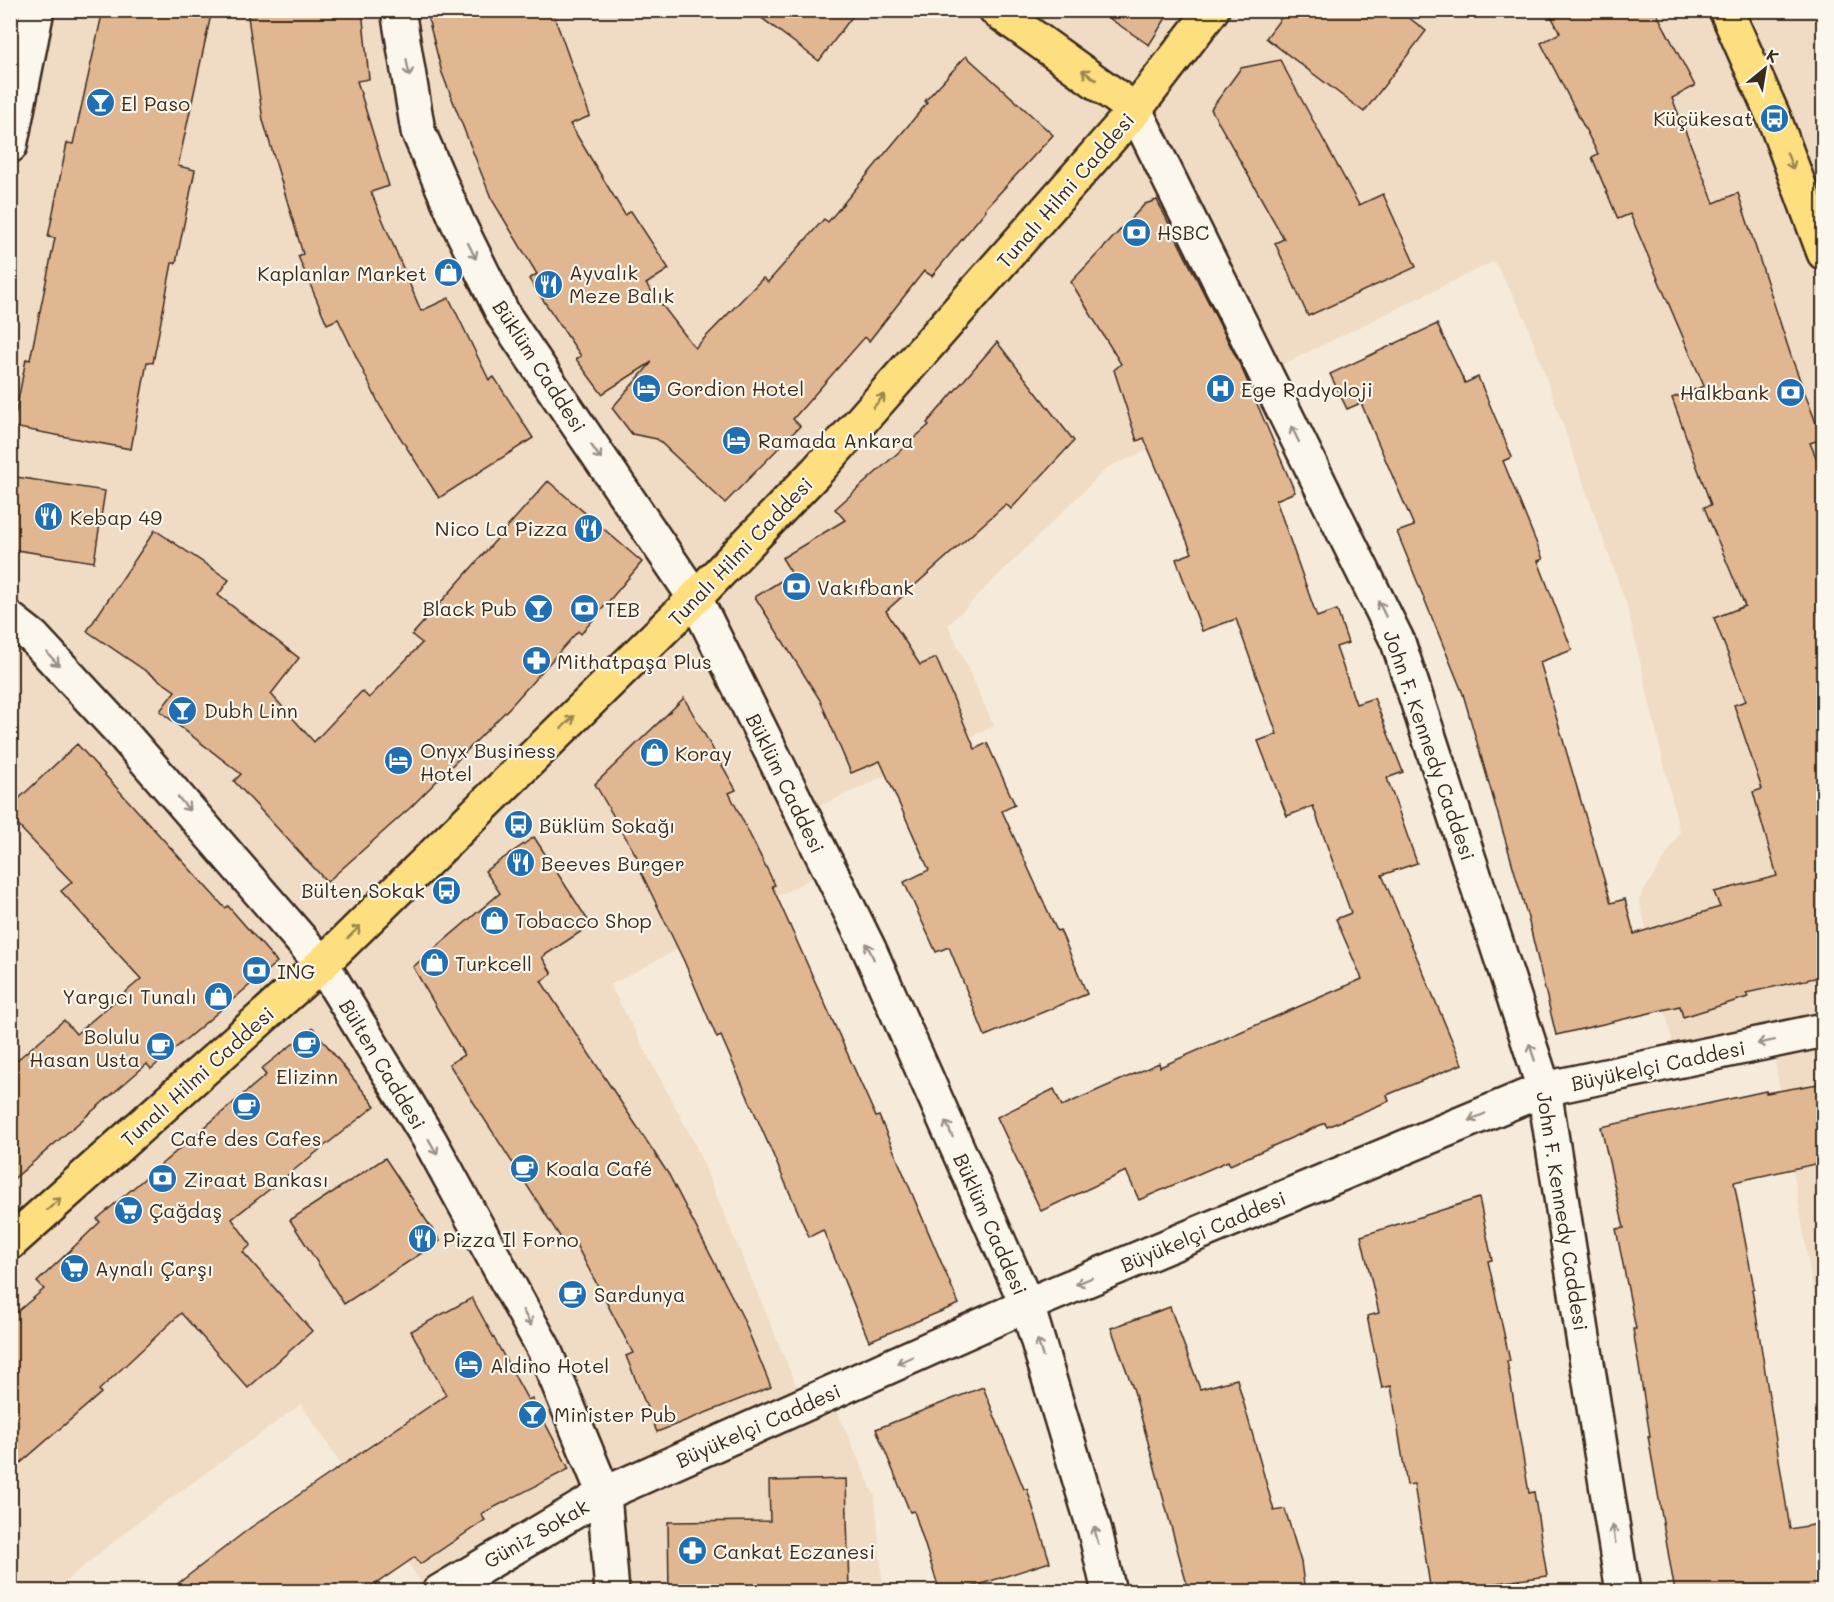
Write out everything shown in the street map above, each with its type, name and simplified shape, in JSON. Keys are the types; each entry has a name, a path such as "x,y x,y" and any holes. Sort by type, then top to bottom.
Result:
{"main road":[{"name":"John F. Kennedy Caddesi","path":"996,10 1136,110"},
{"name":"Tunalı Hilmi Caddesi","path":"10,1243 322,964 695,598 817,471 1136,110 1212,10"},
{"path":"1726,10 1774,118 1824,254"}],"street":[{"path":"10,146 37,10"},
{"name":"Büklüm Caddesi","path":"398,10 418,131 458,223 504,316 695,598 869,949 1027,1305 1095,1531 1109,1592"},
{"name":"John F. Kennedy Caddesi","path":"1136,110 1398,642 1544,1089 1623,1592"},
{"name":"Bülten Caddesi","path":"10,620 33,637 123,734 322,964 429,1139 544,1349 604,1494 612,1592"},
{"name":"Büyükelçi Caddesi","path":"604,1494 1027,1305 1544,1089 1824,1030"},
{"name":"Güniz Sokak","path":"439,1592 604,1494"}],"shaded area":[{"path":"11,11 1823,11 1823,1350 1772,1042 1677,1061 1639,899 1680,833 1627,606 1525,318 1494,261 1265,373 1276,396 1108,467 948,625 994,726 802,814 829,869 610,985 694,1142 804,1404 829,1394 875,1497 883,1591 612,1591 604,1495 427,1591 301,1404 134,1525 53,1591 11,1592"}],"building":[{"path":"103,10 212,10 178,166 195,170 176,263 172,263 153,363 147,362 131,449 13,427 26,359 30,360 55,238 48,237 67,143 73,144"},
{"path":"247,10 362,10 369,79 357,81 389,186 371,192 421,311 449,298 489,380 494,377 533,438 439,498 380,406 338,319 327,324 298,256 303,254 263,120"},
{"path":"426,10 552,10 590,116 570,124 625,215 631,211 669,269 646,284 695,348 763,278 768,282 824,219 828,222 927,103 925,101 966,56 1053,135 985,209 932,276 924,271 869,341 865,337 793,419 800,426 725,503 657,439 632,434 612,408 652,362 602,394 576,359 581,356 529,279 537,274 491,198 442,73"},
{"path":"751,10 857,10 819,61"},
{"path":"1097,10 1171,10 1149,45"},
{"path":"1287,10 1399,10 1426,31 1364,112 1266,38"},
{"path":"1548,10 1655,10 1695,86 1672,98 1714,203 1738,193 1791,356 1822,439 1810,443 1824,476 1824,976 1746,993 1748,997 1683,1017 1680,1006 1556,1035 1528,918 1463,694 1397,532 1414,526 1361,403 1347,409 1330,374 1437,324 1465,383 1478,377 1512,457 1503,461 1543,559 1538,561 1572,650 1540,662 1611,903 1625,899 1634,934 1720,907 1714,892 1777,876 1753,792 1762,789 1734,705 1746,701 1714,618 1745,606 1704,507 1711,505 1672,398 1704,386 1630,214 1618,219 1592,157 1598,154 1541,43 1560,33"},
{"path":"1280,60 1359,205 1383,194 1416,267 1308,316 1275,243 1284,239 1211,109 1241,68"},
{"path":"1157,200 1242,369 1295,492 1276,500 1317,617 1337,610 1348,643 1336,647 1356,704 1374,698 1403,772 1387,778 1417,863 1382,875 1462,1064 1387,1095 1389,1101 1327,1127 1325,1123 1230,1165 1228,1161 1139,1200 1126,1171 1041,1211 997,1117 1054,1089 1062,1106 1159,1063 1160,1067 1362,979 1336,919 1351,913 1313,806 1287,816 1258,741 1277,734 1236,619 1202,631 1176,559 1192,553 1144,438 1137,441 1114,370 1121,364 1071,282 1145,204"},
{"path":"997,342 1074,441 1011,509 1006,504 886,611 920,665 936,658 975,749 987,743 1015,805 1002,811 1057,931 1060,930 1087,994 985,1036 949,947 936,952 904,882 929,870 880,761 851,773 820,700 755,597 792,574 782,558 845,520 835,509 929,425 927,423"},
{"path":"10,476 105,491 94,562 10,549"},
{"path":"548,481 642,562 581,634 578,631 510,707 411,807 327,882 234,781 241,774 160,711 175,691 87,631 155,530 229,580 218,595 299,658 271,694 314,742 362,691 369,698 422,643 412,635"},
{"path":"684,698 736,790 729,793 775,885 772,886 876,1117 879,1116 959,1304 869,1341 823,1230 809,1237 721,1036 717,1038 684,961 638,866 641,864 595,784"},
{"path":"77,744 225,908 228,906 277,962 151,1069 147,1064 10,1182 10,1066 64,1020 76,1034 141,979 61,891 72,882 10,817 10,807"},
{"path":"534,837 591,925 542,957 552,974 541,981 669,1175 742,1316 771,1387 657,1432 626,1356 633,1353 572,1237 564,1243 449,1064 464,1055 413,967 500,893 485,871"},
{"path":"313,1028 375,1106 232,1219 251,1245 243,1252 312,1331 248,1388 181,1313 99,1390 101,1393 10,1472 10,1318 44,1289 37,1282 100,1222 97,1219 266,1075 261,1069"},
{"path":"1824,1083 1824,1162 1734,1182 1754,1288 1752,1289 1790,1529 1824,1523 1824,1592 1675,1592 1648,1436 1650,1436 1633,1329 1636,1329 1616,1229 1624,1228 1601,1127 1766,1091 1766,1093"},
{"path":"385,1158 440,1241 344,1304 290,1220"},
{"path":"1479,1198 1492,1260 1488,1261 1510,1361 1507,1361 1529,1493 1534,1492 1547,1576 1431,1592 1414,1484 1407,1485 1391,1386 1382,1388 1367,1316 1379,1313 1361,1236"},
{"path":"472,1298 528,1400 532,1398 569,1469 481,1514 485,1520 420,1564 415,1557 364,1592 167,1592 250,1528 446,1395 411,1331"},
{"path":"1170,1307 1200,1389 1237,1379 1274,1511 1285,1509 1301,1562 1305,1592 1189,1592 1134,1391 1111,1328"},
{"path":"983,1387 1024,1489 1027,1489 1050,1562 956,1592 940,1592 914,1511 910,1512 876,1429"},
{"path":"846,1479 849,1592 669,1592 668,1522 770,1521 769,1481"}],"place":[{"name":"El Paso","path":"100,103"},
{"name":"Küçükesat","path":"1774,118"},
{"name":"HSBC","path":"1136,232"},
{"name":"Kaplanlar Market","path":"448,273"},
{"name":"Ayvalık Meze Balık","path":"548,284"},
{"name":"Gordion Hotel","path":"646,388"},
{"name":"Ege Radyoloji","path":"1220,389"},
{"name":"Halkbank","path":"1790,392"},
{"name":"Ramada Ankara","path":"737,440"},
{"name":"Kebap 49","path":"49,517"},
{"name":"Nico La Pizza","path":"589,528"},
{"name":"Vakıfbank","path":"796,587"},
{"name":"Black Pub","path":"538,608"},
{"name":"TEB","path":"584,609"},
{"name":"Mithatpaşa Plus","path":"536,661"},
{"name":"Dubh Linn","path":"183,710"},
{"name":"Koray","path":"654,753"},
{"name":"Onyx Business Hotel","path":"399,761"},
{"name":"Büklüm Sokağı","path":"518,825"},
{"name":"Beeves Burger","path":"520,863"},
{"name":"Bülten Sokak","path":"446,890"},
{"name":"Tobacco Shop","path":"494,920"},
{"name":"Turkcell","path":"434,963"},
{"name":"ING","path":"256,971"},
{"name":"Yargıcı Tunalı","path":"218,996"},
{"name":"Elizinn","path":"307,1045"},
{"name":"Bolulu Hasan Usta","path":"161,1047"},
{"name":"Cafe des Cafes","path":"246,1107"},
{"name":"Koala Café","path":"525,1168"},
{"name":"Ziraat Bankası","path":"163,1179"},
{"name":"Çağdaş","path":"128,1210"},
{"name":"Pizza Il Forno","path":"422,1239"},
{"name":"Aynalı Çarşı","path":"74,1268"},
{"name":"Sardunya","path":"573,1294"},
{"name":"Aldino Hotel","path":"469,1365"},
{"name":"Minister Pub","path":"533,1414"},
{"name":"Cankat Eczanesi","path":"692,1551"}]}
